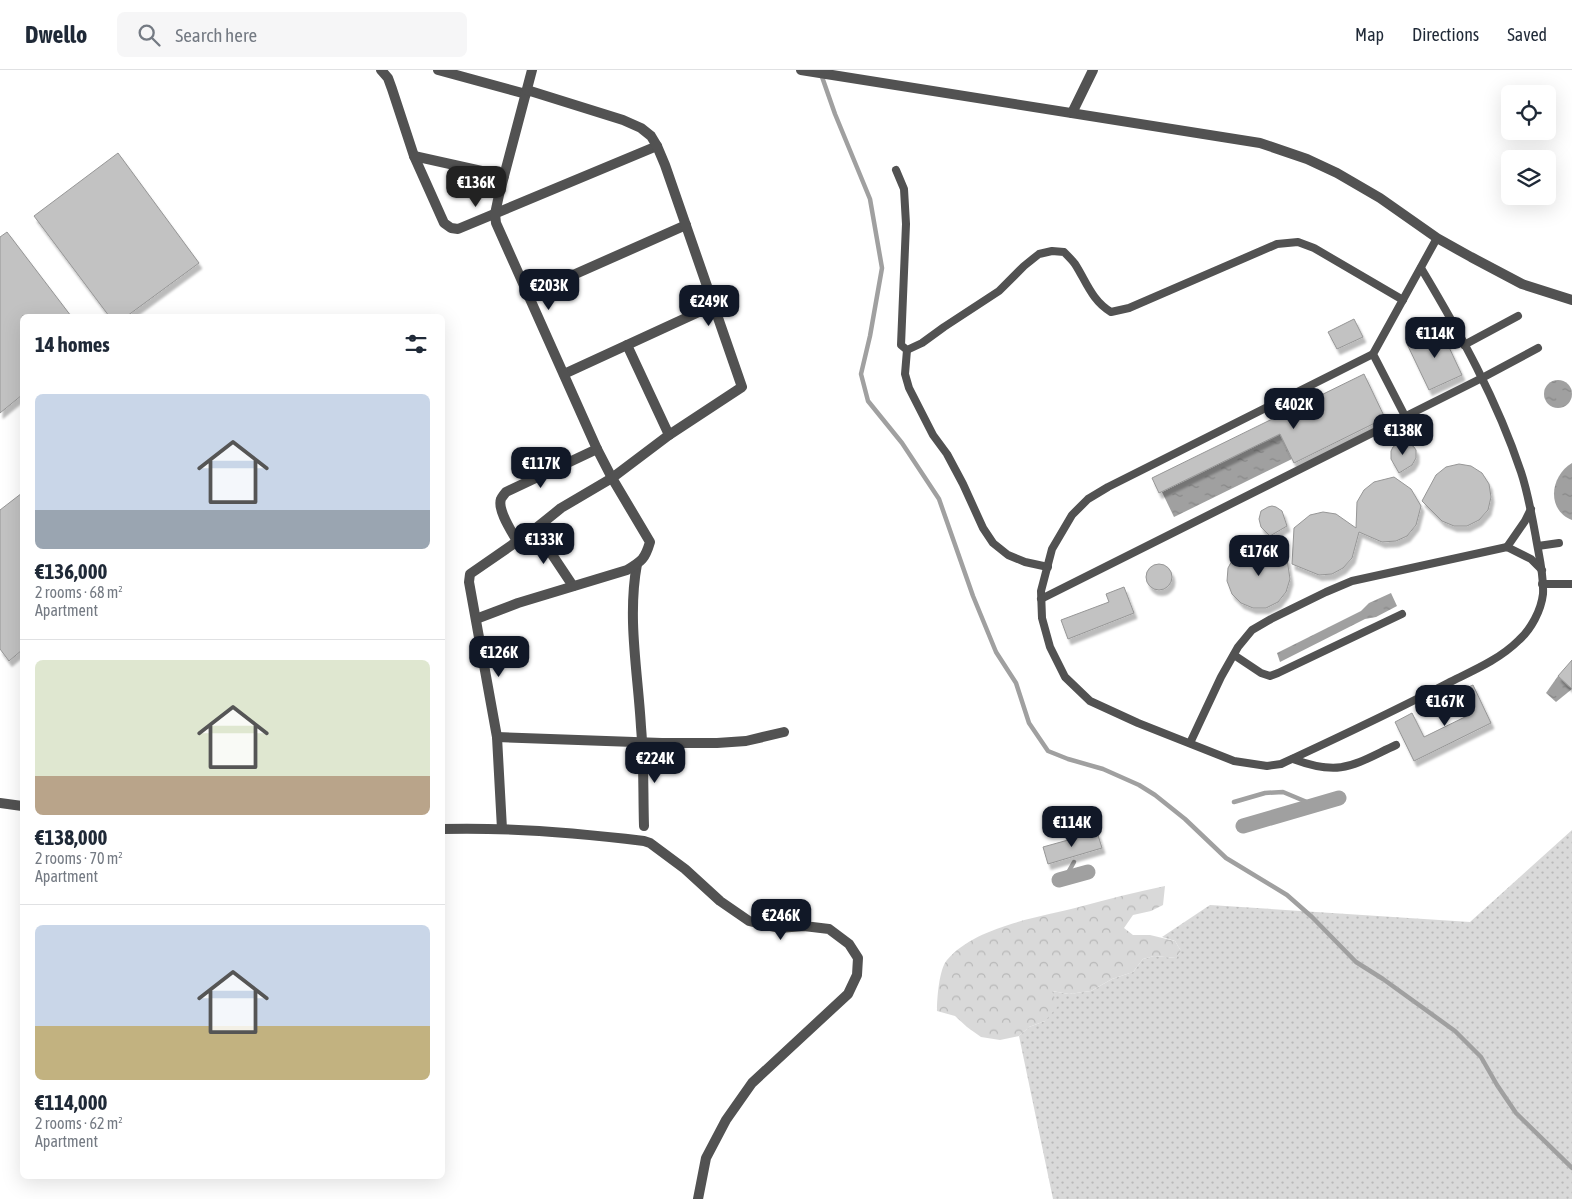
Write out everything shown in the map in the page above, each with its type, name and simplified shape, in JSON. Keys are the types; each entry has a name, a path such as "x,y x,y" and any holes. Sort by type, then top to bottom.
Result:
{"street":[{"path":"381,70 390,83 414,156 444,222 450,228 458,229 657,146"},
{"path":"438,70 526,92 623,120 641,128 651,136 657,146 686,225 742,387 669,435 612,478 561,508 535,529 470,574 469,582 497,737 502,829"},
{"path":"476,619 518,603 627,570 646,555 650,542 597,449 496,223 495,214 532,70"},
{"path":"801,70 1260,144 1306,159 1337,173 1380,198 1437,238 1522,284 1572,300"},
{"path":"1072,113 1093,70"},
{"path":"414,156 504,176"},
{"path":"528,295 686,225"},
{"path":"564,374 714,305"},
{"path":"627,345 669,435"},
{"path":"517,541 507,524 501,506 501,498 506,492 597,449"},
{"path":"535,529 573,586"},
{"path":"637,564 633,583 633,640 642,742 644,826"},
{"path":"497,737 642,742 733,742 746,741 784,732"},
{"path":"0,803 20,806"},
{"path":"445,829 502,829 599,836 650,843 685,869 720,901 749,921 779,928 804,926 829,929 849,944 858,958 857,975 848,994 752,1083 726,1120 706,1158 698,1199"}],"lane":[{"path":"896,170 904,189 906,224 901,345 907,350"},
{"path":"1421,268 1445,308 1482,378 1522,473 1531,509 1542,570 1543,596 1535,621 1519,640 1497,658 1393,712 1281,764 1267,766 1234,761 1138,723 1090,701 1065,677 1050,647 1042,618 1041,591 1052,549 1072,515 1088,499 1108,486 1372,354 1437,238"},
{"path":"907,350 922,343 999,291 1039,254 1052,251 1064,252 1074,263 1088,289 1103,307 1111,312 1129,308 1277,244 1298,242 1314,248 1403,300"},
{"path":"1464,344 1518,316"},
{"path":"1042,599 1538,348"},
{"path":"907,350 905,374 909,388 933,435 947,454 963,484 983,528 993,543 1008,555 1024,562 1048,567"},
{"path":"1372,354 1405,416"},
{"path":"1190,743 1221,677 1238,647 1252,630 1271,619 1352,581 1507,546 1531,509"},
{"path":"1538,546 1559,543"},
{"path":"1507,546 1530,559 1542,570"},
{"path":"1542,584 1572,584"},
{"path":"1234,654 1270,676 1402,614"},
{"path":"1293,759 1312,766 1340,768 1353,765 1396,745"}],"green space":[{"path":"1572,830 1572,1199 1053,1199 1019,1036 1029,1027 1045,1021 1052,991 1069,994 1091,991 1112,979 1133,972 1143,959 1154,956 1176,958 1181,951 1175,941 1162,937 1210,905 1470,922"},
{"path":"1165,886 1163,905 1151,911 1133,915 1124,928 1133,935 1150,935 1175,941 1181,951 1176,958 1154,956 1143,959 1133,972 1112,979 1091,991 1069,994 1052,991 1058,1006 1045,1021 1029,1027 1019,1036 1000,1040 981,1037 955,1016 937,1011 939,984 944,964 959,949 973,939 990,931 1027,919"}],"water":[{"path":"1558,380 1568,384 1572,394 1568,404 1558,408 1548,404 1544,394 1548,384"},
{"path":"1280,434 1292,459 1174,517 1162,492"},
{"path":"1572,463 1572,520 1558,509 1554,493 1555,484 1559,476"},
{"path":"1159,565 1167,569 1171,577 1167,585 1159,589 1151,585 1147,577 1151,569"},
{"path":"1391,593 1397,606 1376,617 1365,619 1280,662 1277,653 1361,611 1369,603"},
{"path":"1558,676 1572,689 1556,702 1546,693"}],"building":[{"path":"118,153 199,263 130,314 108,314 34,216"},
{"path":"7,232 69,314 20,314 20,397 0,413 0,237"},
{"path":"1354,319 1363,337 1337,349 1328,332"},
{"path":"1440,328 1462,375 1429,390 1407,344"},
{"path":"1364,374 1385,418 1294,463 1280,434 1159,493 1152,478"},
{"path":"1407,442 1416,450 1416,458 1412,465 1399,473 1391,459 1391,451 1399,443"},
{"path":"1459,464 1471,466 1482,473 1489,484 1491,497 1488,510 1479,520 1467,526 1454,526 1442,521 1422,501 1436,475 1446,467"},
{"path":"1394,477 1411,489 1421,506 1416,525 1407,536 1396,541 1382,542 1359,532 1352,558 1343,568 1332,574 1319,575 1292,564 1294,528 1310,515 1323,512 1336,514 1356,528 1357,502 1364,490 1374,482"},
{"path":"20,495 20,652 9,661 0,649 0,510"},
{"path":"1272,506 1282,511 1287,526 1270,536 1261,527 1259,519 1261,511"},
{"path":"1264,543 1287,559 1290,579 1286,592 1278,602 1266,608 1253,608 1241,603 1232,594 1227,581 1228,568 1234,557 1245,549"},
{"path":"1159,564 1168,568 1172,577 1168,586 1159,590 1150,586 1146,577 1150,568"},
{"path":"1124,587 1134,613 1068,639 1061,620 1109,602 1106,594"},
{"path":"1572,660 1572,689 1558,676"},
{"path":"1473,685 1491,723 1414,761 1395,722 1412,713 1424,737 1467,716 1455,693"},
{"path":"1097,832 1102,848 1048,864 1043,847"}],"waterway":[{"path":"821,74 835,114 870,199 882,268 861,374 868,401 902,443 939,499 973,596 996,652 1016,683 1029,723 1048,751 1103,769 1139,785 1185,819 1226,858 1287,895 1312,917 1356,962 1455,1031 1481,1057 1516,1113 1572,1168"},
{"path":"1234,802 1265,793 1283,792 1314,805"},
{"path":"1243,826 1339,798"},
{"path":"1065,878 1074,862"},
{"path":"1059,880 1088,872"}]}
